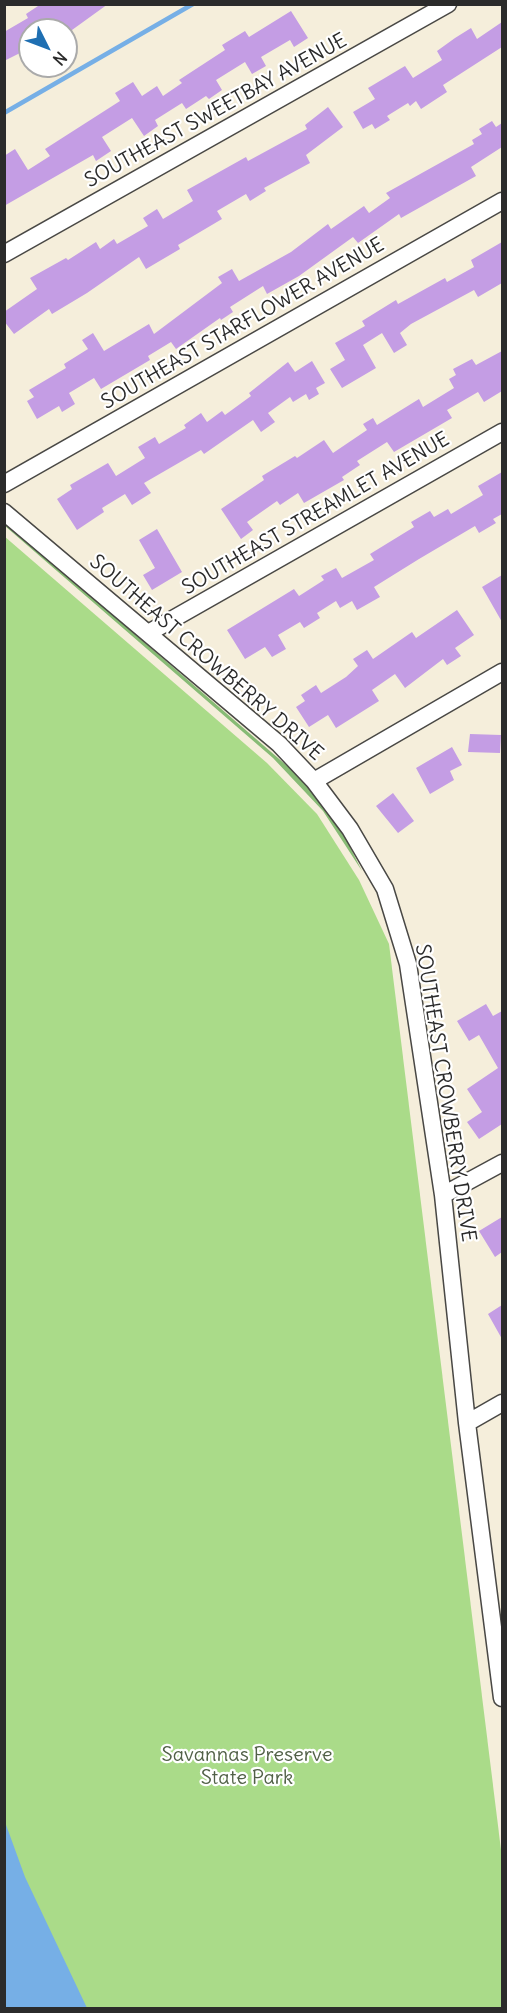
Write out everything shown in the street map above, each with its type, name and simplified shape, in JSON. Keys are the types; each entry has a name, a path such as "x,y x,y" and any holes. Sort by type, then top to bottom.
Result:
{"street":[{"name":"SOUTHEAST SWEETBAY AVENUE","path":"4,254 448,4"},
{"name":"SOUTHEAST STARFLOWER AVENUE","path":"4,484 502,201"},
{"name":"SOUTHEAST STREAMLET AVENUE","path":"150,632 502,432"},
{"name":"SOUTHEAST CROWBERRY DRIVE","path":"4,512 150,632 279,744 314,781 350,830 385,889 408,964 443,1195 467,1423 500,1638 502,1698"},
{"path":"314,781 502,674"},
{"path":"443,1195 502,1163"},
{"path":"467,1423 502,1403"}],"green space":[{"path":"4,521 300,777 343,833 362,871 323,811 273,758 5,526"},
{"name":"Savannas Preserve State Park","path":"4,536 267,763 317,814 359,880 389,944 502,1858 502,2008 5,2008"}],"water":[{"path":"5,1822 25,1877 87,2008 5,2008"}],"building":[{"path":"41,4 108,4 78,26 78,18 28,18 26,14"},
{"path":"291,11 308,38 294,47 290,40 261,57 266,66 252,74 245,62 216,80 222,90 209,99 206,96 186,109 182,103 155,120 158,126 144,136 132,118 102,137 111,151 96,161 93,155 4,206 4,156 15,149 28,170 50,156 45,149 120,101 115,93 133,82 142,96 157,86 163,96 182,83 179,80 225,50 222,45 245,31 249,37"},
{"path":"502,22 502,47 443,85 447,92 421,109 416,101 410,106 408,103 387,116 390,120 375,129 372,124 363,129 353,112 375,99 368,88 405,66 413,78 442,60 437,51 455,38 471,28 477,39"},
{"path":"18,24 18,54 4,61 4,32"},
{"path":"328,107 343,127 306,155 310,163 264,188 266,191 250,201 246,194 217,211 222,219 178,245 180,249 146,269 139,257 87,293 52,314 49,309 14,334 4,321 4,312 37,289 30,278 66,258 68,260 96,242 100,249 114,239 117,244 148,226 143,218 157,209 163,219 193,201 187,190 246,157 248,161 307,129 305,125"},
{"path":"492,121 496,127 502,123 502,147 471,167 476,176 401,218 399,214 358,243 353,237 299,276 267,294 263,286 230,307 233,312 221,320 220,318 176,349 171,342 148,356 150,360 101,389 94,378 69,393 75,404 62,412 59,406 37,419 27,401 34,397 29,390 66,368 64,364 88,349 82,340 93,333 104,351 149,324 154,334 222,283 218,277 232,269 239,281 291,252 328,224 331,229 364,206 369,213 390,198 386,193 474,144 472,140 482,134 479,129"},
{"path":"502,242 502,283 478,297 474,290 411,324 400,333 407,345 394,353 382,333 363,345 376,368 342,388 330,369 345,360 335,343 365,326 362,321 396,300 398,304 445,278 447,282 474,267 471,260"},
{"path":"502,351 502,391 484,402 478,392 447,410 452,418 394,452 387,442 357,461 360,465 342,477 344,480 304,503 298,493 280,505 277,501 247,522 253,530 241,539 221,509 264,480 262,476 295,456 297,458 324,440 333,453 367,430 363,424 373,418 377,425 419,399 423,407 454,388 449,379 456,375 453,369 472,359 476,365"},
{"path":"312,361 325,383 316,388 319,394 309,400 306,394 293,402 290,397 268,413 275,422 261,432 253,420 204,454 201,450 144,483 151,493 132,505 125,494 102,508 104,512 77,530 57,499 72,489 70,485 108,463 116,476 145,458 138,447 155,437 159,444 186,428 184,425 201,413 207,422 222,411 225,415 251,396 249,393 288,362 295,372"},
{"path":"502,472 502,514 493,519 496,523 479,533 475,526 374,587 380,597 357,610 352,601 340,608 336,601 317,613 320,618 304,628 300,622 278,635 286,649 272,657 265,647 245,659 227,630 294,589 299,596 324,580 321,576 336,568 342,578 374,560 370,554 414,527 411,522 430,511 434,517 448,509 451,514 483,495 478,486"},
{"path":"157,529 182,572 152,590 143,575 155,568 139,540"},
{"path":"502,575 502,622 482,587"},
{"path":"457,610 474,635 455,648 461,656 447,665 443,659 405,688 395,674 372,690 379,701 336,728 328,715 309,727 296,707 305,701 301,695 316,685 321,693 346,677 358,666 353,659 367,650 373,659 412,632 416,638"},
{"path":"470,734 501,735 500,753 468,752"},
{"path":"452,747 462,765 450,771 454,780 430,794 416,768"},
{"path":"393,793 414,821 398,833 376,806"},
{"path":"486,1004 493,1016 502,1011 502,1124 479,1139 467,1122 482,1112 467,1089 498,1068 479,1035 469,1041 457,1021"},
{"path":"502,1217 502,1252 495,1257 479,1231"},
{"path":"502,1305 502,1339 488,1314"}],"waterway":[{"path":"4,113 193,4"}]}
